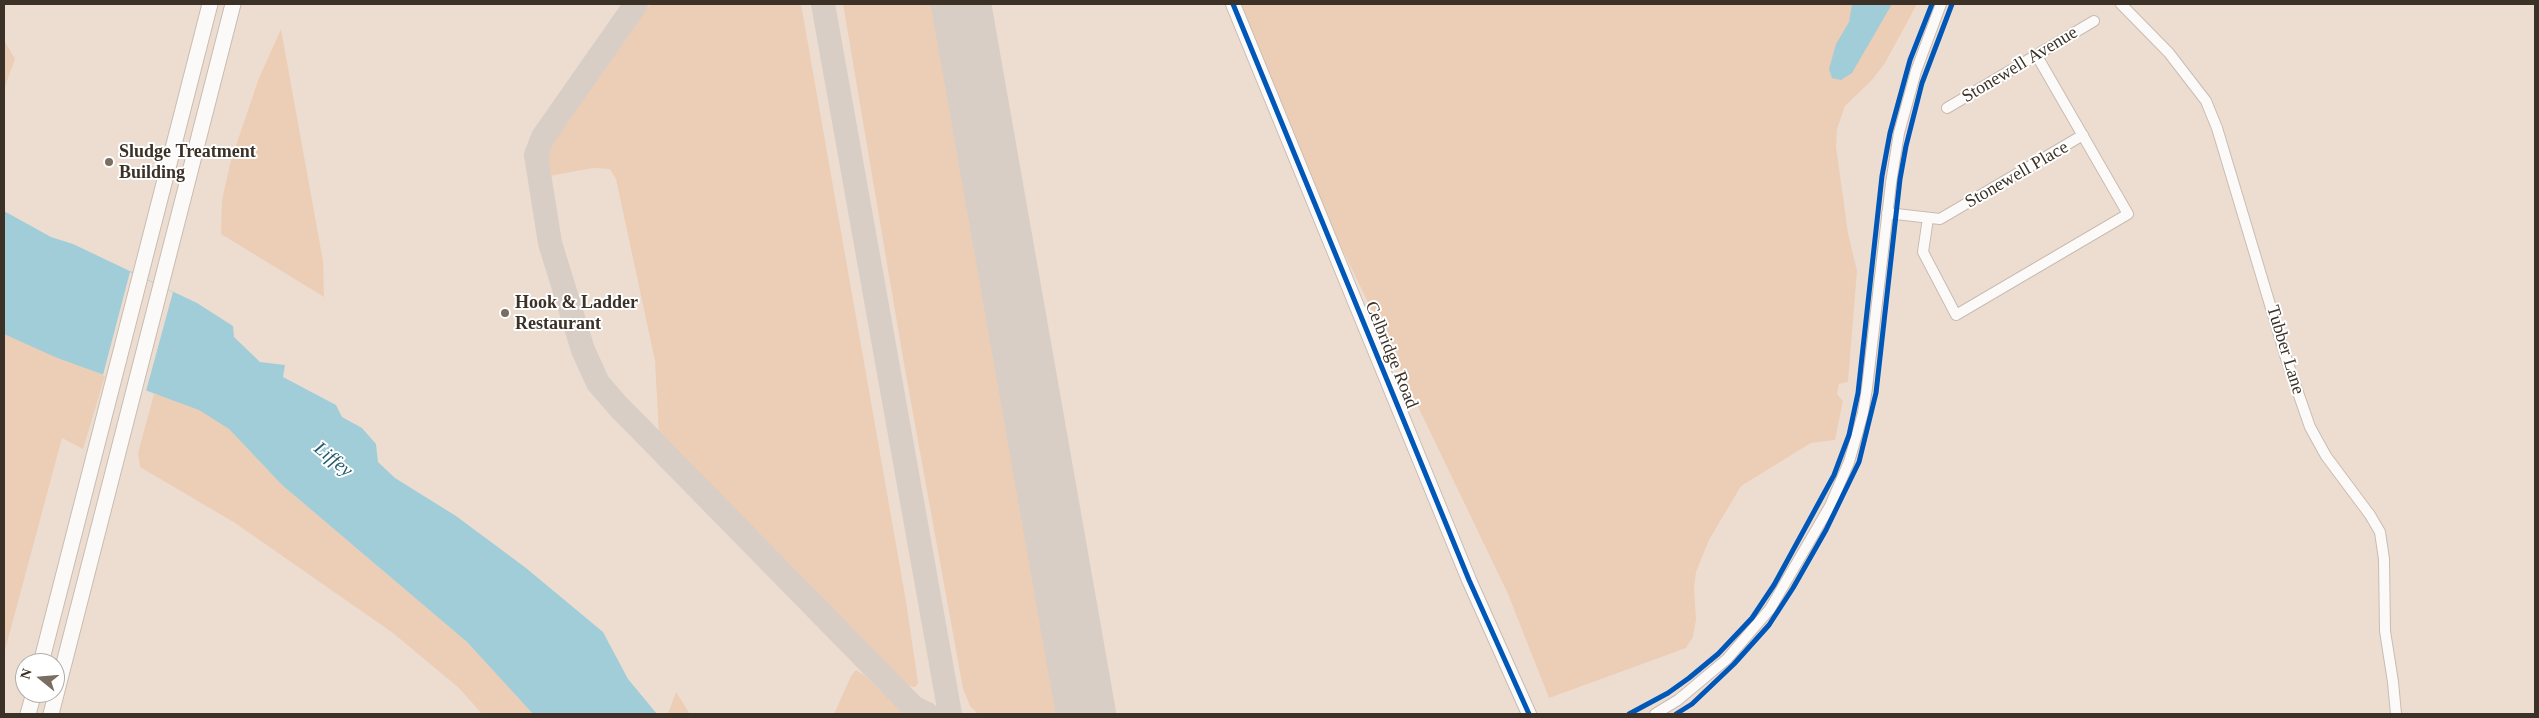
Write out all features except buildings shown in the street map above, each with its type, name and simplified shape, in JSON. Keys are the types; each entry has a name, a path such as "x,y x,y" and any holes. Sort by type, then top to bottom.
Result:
{"highway":[{"path":"44,653 210,4"},
{"path":"51,714 233,4"}],"main road":[{"name":"Celbridge Road","path":"1233,4 1469,580 1529,714"}],"street":[{"path":"1654,714 1678,700 1727,659 1770,609 1840,484 1857,439 1863,413 1894,158 1905,111 1923,51 1941,4"},
{"name":"Tubber Lane","path":"2121,4 2169,53 2206,101 2217,128 2286,358 2310,427 2326,456 2370,515 2380,532 2384,559 2385,631 2396,714"},
{"name":"Stonewell Avenue","path":"1947,108 2094,21"},
{"path":"1887,213 1928,218 1923,252 1956,315 2128,214 2037,56"},
{"name":"Stonewell Place","path":"1928,218 1940,219 1950,214 2083,135"}],"shaded area":[{"path":"650,4 801,4 906,601 918,683 915,687 902,685 659,435 655,361 616,179 610,169 593,168 549,176 546,157 562,124"},
{"path":"843,4 938,4 991,287 1057,684 1060,713 978,714 970,706 963,689 904,364"},
{"path":"1239,4 1917,4 1885,63 1872,80 1845,106 1837,129 1836,147 1848,233 1857,271 1848,382 1839,384 1837,394 1843,401 1835,440 1811,443 1741,486 1709,540 1696,572 1694,589 1696,619 1693,637 1686,648 1549,698 1508,594 1325,213"},
{"path":"281,29 323,261 324,297 221,234 222,200 231,160 259,78"},
{"path":"4,40 15,59 4,89"},
{"path":"4,334 105,376 83,449 62,438 4,654"},
{"path":"154,394 194,404 229,429 282,485 467,642 533,714 482,714 459,688 393,633 235,523 140,467 138,453"},
{"path":"856,670 864,675 904,714 834,714 851,676"},
{"path":"676,692 690,714 668,714"}],"water":[{"path":"1852,4 1892,4 1852,73 1841,80 1832,78 1829,69 1836,44 1849,22"},
{"name":"Liffey","path":"4,211 51,237 73,244 197,303 233,326 234,337 260,362 285,365 283,377 336,405 342,417 362,428 376,444 378,462 395,478 456,516 526,568 603,632 628,679 657,714 533,714 467,642 282,485 229,429 199,410 55,357 4,334"}],"pier":[{"path":"130,272 173,292 146,391 103,375"}],"taxiway":[{"path":"636,4 543,137 536,155 550,243 583,350 598,383 618,406 913,707 927,714"},
{"path":"823,4 950,714"}],"runway":[{"path":"961,4 1086,714"}],"cycle path":[{"path":"1233,4 1469,580 1529,714"},
{"path":"1629,714 1668,693 1689,678 1718,654 1752,618 1774,585 1834,475 1849,435 1858,393 1882,176 1890,133 1910,60 1932,4"},
{"path":"1676,714 1692,704 1734,664 1769,625 1793,588 1826,530 1859,462 1876,393 1900,179 1906,146 1922,83 1952,4"}],"place":[{"name":"Sludge Treatment Building","path":"109,162"},
{"name":"Hook & Ladder Restaurant","path":"505,313"}]}
